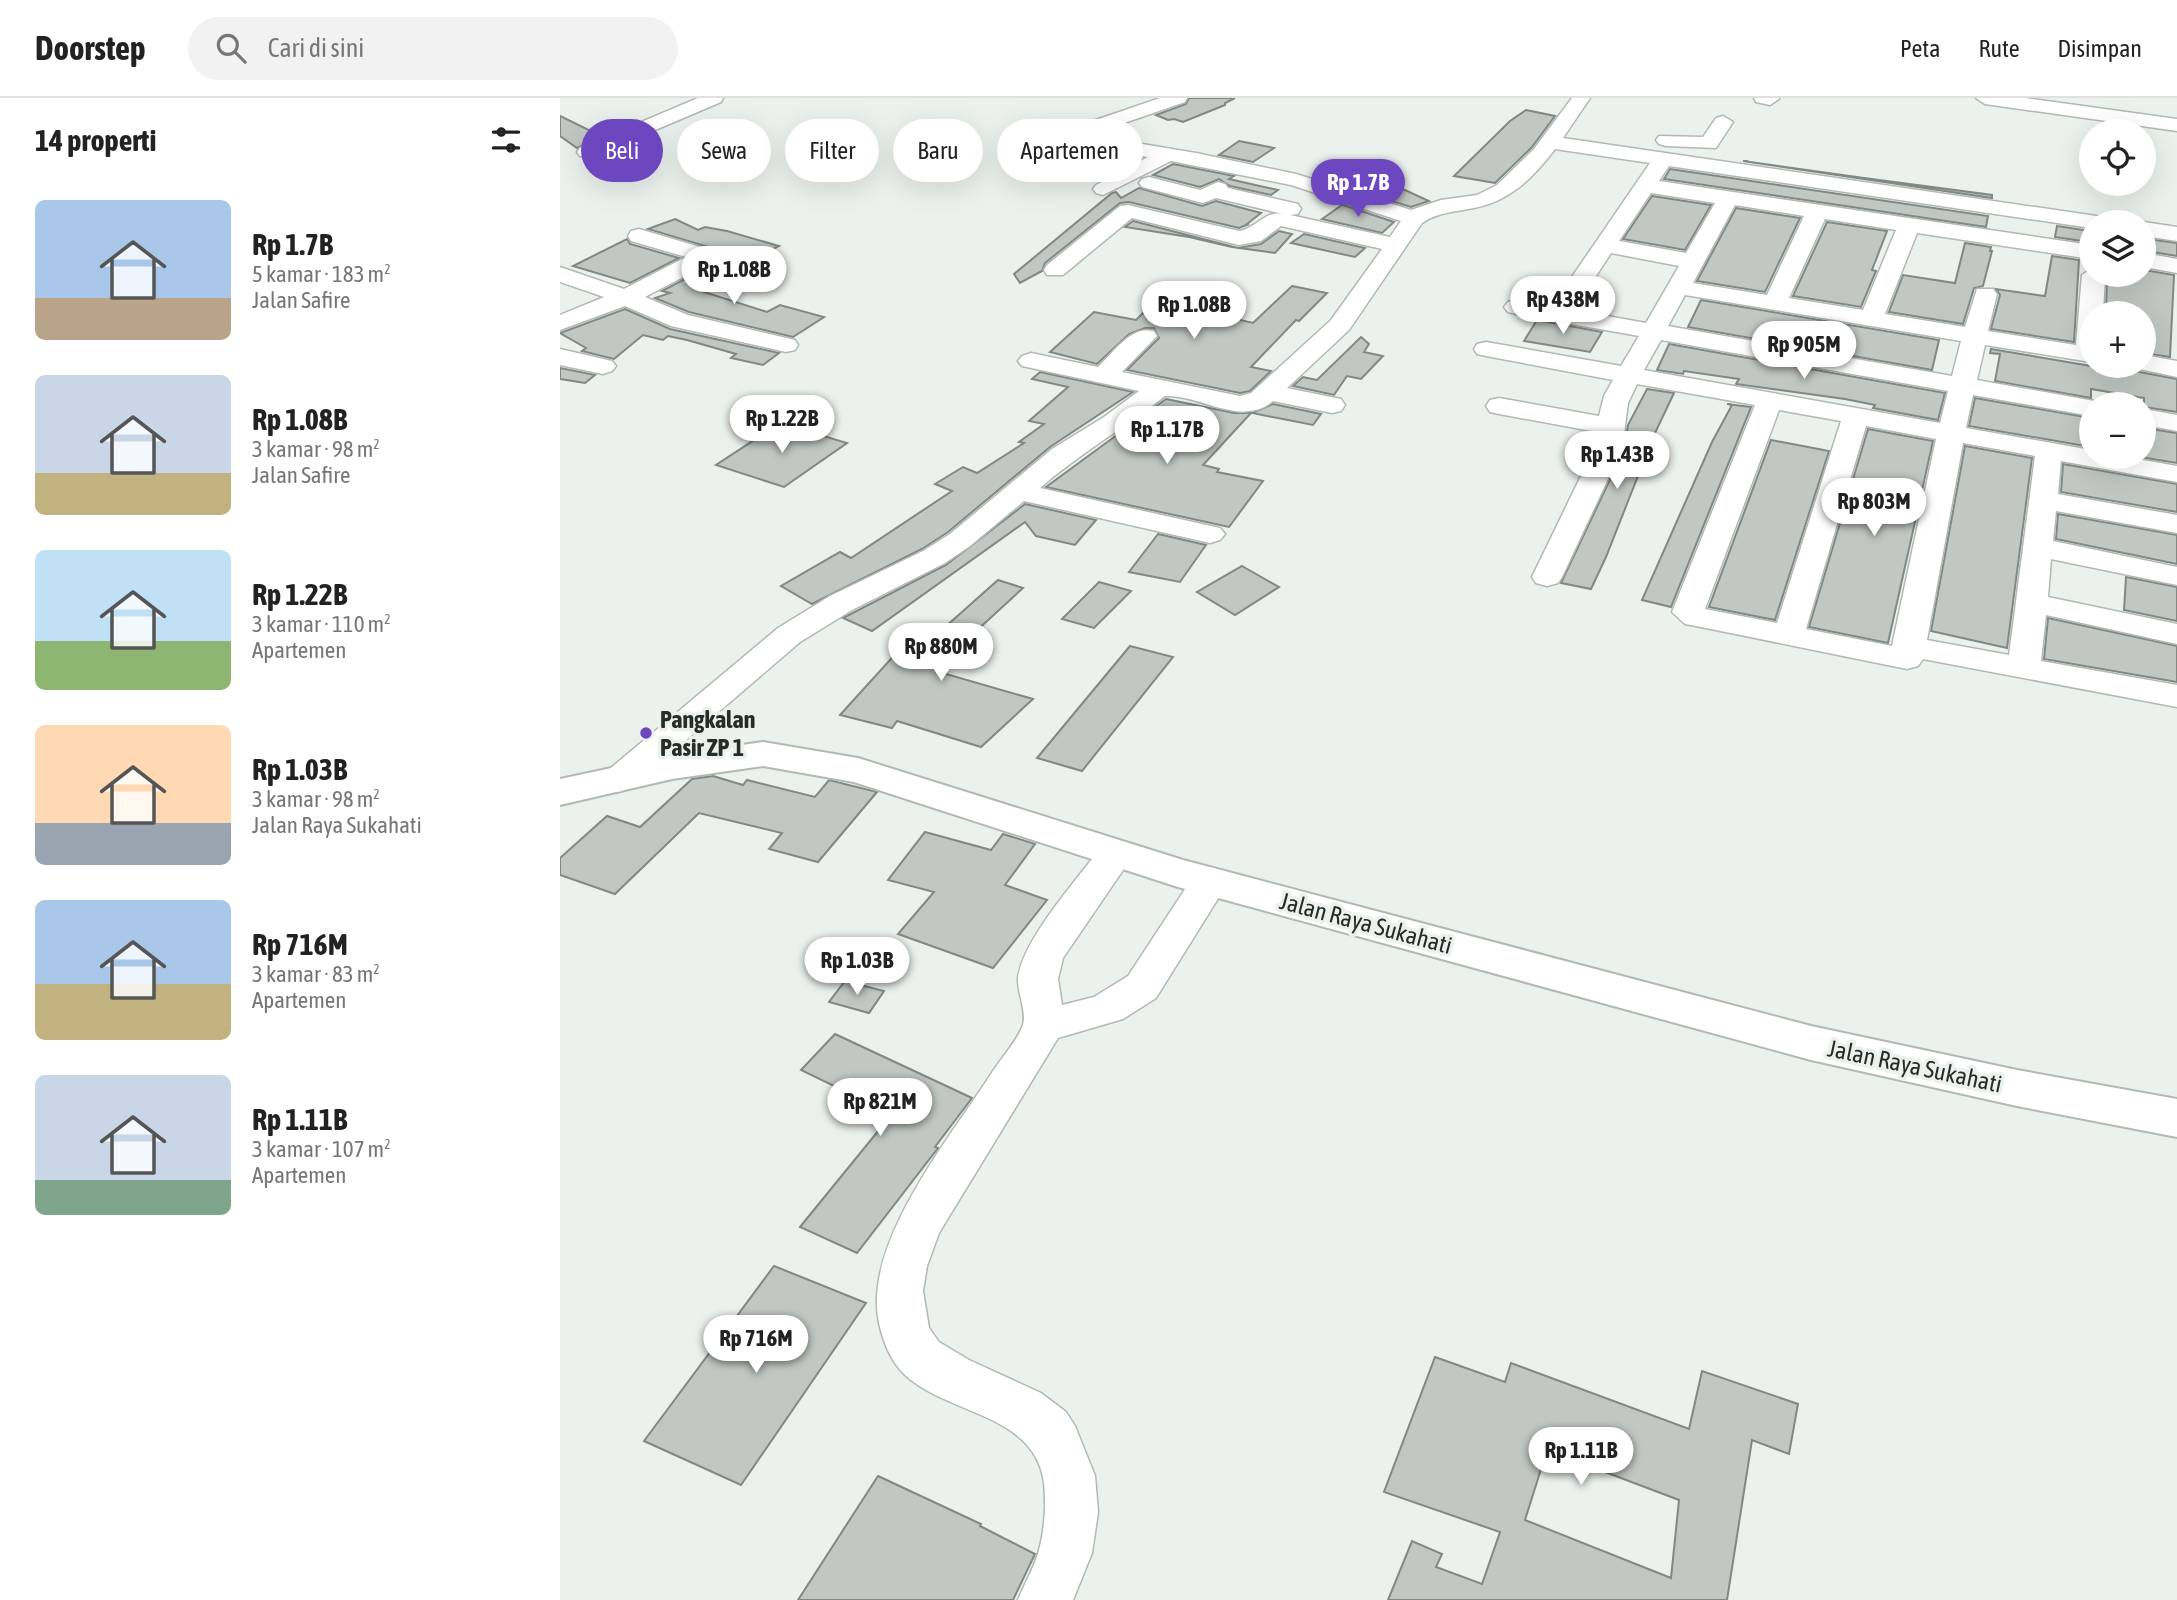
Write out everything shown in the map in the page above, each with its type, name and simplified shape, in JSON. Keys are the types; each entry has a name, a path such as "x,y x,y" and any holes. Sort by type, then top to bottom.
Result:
{"main road":[{"name":"Jalan Raya Sukahati","path":"560,792 728,757 763,754 858,770 1116,854 1210,881 1811,1043 2017,1088 2177,1118"}],"street":[{"path":"663,120 714,98"},
{"path":"1111,119 1178,98"},
{"path":"1031,361 1240,404 1255,402 1340,325 1414,218 1422,211 1476,201 1504,191 1518,179 1549,142 1581,98"},
{"path":"1763,98 1770,99"},
{"path":"1986,98 2177,125"},
{"path":"1620,153 1632,138 1637,137 1709,144 1723,122"},
{"path":"1549,142 2079,220"},
{"path":"1143,151 1296,180 1414,218"},
{"path":"1103,189 1167,155"},
{"path":"1559,314 1663,160"},
{"path":"1149,183 1203,197 1215,189 1283,214 1396,245"},
{"path":"1647,186 1909,225 1999,248 2079,251"},
{"path":"1055,270 1128,211 1239,238 1253,236 1314,191"},
{"path":"1546,577 1608,449 1612,435 1613,405 1728,199"},
{"path":"1999,248 2005,210"},
{"path":"1775,303 1817,212"},
{"path":"1871,319 1909,225"},
{"path":"639,236 743,267"},
{"path":"1607,246 1692,261"},
{"path":"578,317 626,297 704,257"},
{"path":"2156,262 2177,265"},
{"path":"560,274 626,297 680,321 786,345"},
{"path":"1677,287 2079,353"},
{"path":"1770,400 1688,612 1696,617 1907,659 1951,433 1985,294"},
{"path":"1516,307 2079,406"},
{"path":"1105,375 1146,336"},
{"path":"1486,349 2177,474"},
{"path":"560,357 603,366"},
{"path":"2156,365 2177,369"},
{"path":"618,780 789,635 841,603 934,557 960,540 1062,455 1162,388"},
{"path":"1268,392 1332,405"},
{"path":"1499,406 1611,426"},
{"path":"1789,634 1856,416"},
{"path":"2156,419 2177,423"},
{"path":"2024,668 2049,450"},
{"path":"1017,491 1210,534"},
{"path":"2045,499 2177,524"},
{"path":"2037,547 2177,576"},
{"path":"2032,603 2177,634"},
{"path":"1908,646 2177,696"},
{"path":"1045,1600 1059,1571 1070,1521 1065,1459 1054,1434 1036,1417 933,1366 913,1349 899,1304 900,1277 922,1220 1044,1026 1038,979 1044,955 1116,854"},
{"path":"1044,1026 1116,1006 1129,999 1142,987 1210,881"}],"building":[{"path":"1189,98 1235,98 1225,105 1183,122 1156,115 1186,104"},
{"path":"1526,110 1555,116 1532,147 1495,183 1454,176 1510,121"},
{"path":"560,116 581,126 581,146 577,148 560,136"},
{"path":"1239,141 1274,148 1253,162 1219,155"},
{"path":"1743,161 1992,195 1992,198"},
{"path":"1173,164 1234,176 1229,179 1278,190 1271,195 1230,186 1219,179 1200,187 1153,175"},
{"path":"1670,169 1988,216 1986,227 1664,179"},
{"path":"1394,185 1429,201 1411,207 1378,197"},
{"path":"1139,188 1202,206 1216,201 1261,213 1249,224 1239,228 1129,202 1120,203 1045,263 1042,271 1020,283 1014,274 1112,193 1116,192 1121,198"},
{"path":"1652,196 1711,205 1685,250 1623,239"},
{"path":"1342,205 1394,222 1382,233 1322,219"},
{"path":"1736,208 1800,218 1765,292 1697,281"},
{"path":"675,219 698,230 705,227 727,231 779,246 752,260 648,229"},
{"path":"1133,221 1237,248 1125,227"},
{"path":"1827,222 1887,231 1872,270 1876,271 1861,307 1793,296"},
{"path":"2057,226 2079,229 2079,241 2055,237"},
{"path":"1279,231 1292,234 1275,253 1239,248 1261,244"},
{"path":"1304,234 1365,248 1355,257 1291,243"},
{"path":"627,239 630,244 679,258 630,283 573,266"},
{"path":"2156,240 2177,243 2177,256 2156,253"},
{"path":"1965,243 1991,247 1992,251 1983,286 1974,288 1963,324 1889,312 1903,275 1955,283"},
{"path":"2052,256 2079,260 2074,342 1991,329 2000,295 1996,289 2045,296"},
{"path":"708,267 734,274 704,292 767,312 780,305 824,317 793,337 689,312 655,298 670,293 662,291"},
{"path":"2156,272 2174,275 2170,357 2156,355 2156,301 2106,301 2107,287 2156,287"},
{"path":"1292,286 1327,293 1299,321 1296,320 1251,367 1271,371 1250,391 1240,393 1127,370 1159,338 1154,328 1145,328 1129,334 1097,364 1050,352 1094,312 1136,320 1156,300 1253,323"},
{"path":"1701,300 1939,340 1932,370 1688,327"},
{"path":"625,309 670,329 779,353 763,365 731,358 736,354 687,340 668,336 663,340 643,335 614,359 582,351 586,348 560,333"},
{"path":"1537,320 1602,332 1590,352 1524,341"},
{"path":"1361,337 1369,344 1364,352 1383,356 1361,379 1347,376 1334,395 1293,386 1303,377 1317,380"},
{"path":"1669,344 1945,393 1938,420 1873,408 1875,405 1845,399 1736,384 1739,379 1657,370"},
{"path":"1991,349 2079,364 2079,378 2156,378 2156,375 2177,379 2177,412 2156,409 2156,392 2109,392 2091,389 2091,392 2079,392 2079,396 1995,381 2000,354 1990,353"},
{"path":"560,368 595,375 585,383 560,379"},
{"path":"1040,372 1133,392 1050,447 948,532 922,549 812,604 781,586 840,552 851,558 952,491 935,484 963,467 977,473 1024,443 1019,442 1044,424 1029,421 1068,387 1032,379"},
{"path":"1647,389 1674,393 1655,433 1606,557 1591,589 1561,583 1624,450 1628,425"},
{"path":"1975,398 2079,416 2079,445 1969,426"},
{"path":"1166,399 1234,413 1251,413 1203,465 1219,469 1217,472 1263,481 1229,527 1046,487"},
{"path":"1273,404 1321,414 1313,425 1252,413"},
{"path":"1727,404 1751,407 1671,607 1642,600 1712,442 1732,405"},
{"path":"780,423 847,443 784,487 716,465"},
{"path":"1868,429 1933,441 1888,643 1809,627"},
{"path":"2156,430 2177,433 2177,463 2156,460"},
{"path":"1771,440 1829,451 1775,620 1709,607"},
{"path":"1965,446 2032,458 2007,648 1931,631"},
{"path":"2063,464 2079,469 2177,484 2177,512 2061,492"},
{"path":"1025,504 1096,520 1075,545 1036,536 1025,522 872,631 843,618 946,565"},
{"path":"2058,514 2177,535 2177,564 2056,539"},
{"path":"1158,534 1206,545 1180,582 1129,572"},
{"path":"1242,566 1279,587 1235,615 1197,592"},
{"path":"2126,577 2177,587 2177,621 2124,610"},
{"path":"998,580 1023,588 973,634 939,672 1033,699 981,747 897,721 892,728 840,715 908,640 926,644"},
{"path":"1099,582 1131,591 1094,628 1062,619"},
{"path":"2048,618 2177,646 2177,682 2044,659"},
{"path":"1130,646 1173,657 1082,771 1037,758"},
{"path":"713,776 743,785 747,780 815,797 829,780 877,792 818,862 769,849 782,833 699,813 615,894 560,875 560,858 607,816 640,827 692,779"},
{"path":"925,832 991,850 1003,834 1035,844 1005,885 1047,900 993,968 898,934 934,892 888,880"},
{"path":"845,981 884,991 869,1013 829,1002"},
{"path":"835,1034 972,1098 935,1147 938,1148 857,1253 800,1227 892,1114 801,1070"},
{"path":"774,1266 866,1303 741,1485 644,1441"},
{"path":"1435,1357 1505,1382 1511,1363 1689,1429 1702,1371 1798,1404 1789,1454 1752,1440 1727,1600 1388,1600 1412,1541 1442,1554 1436,1567 1482,1584 1500,1532 1384,1492","holes":["1547,1450 1679,1500 1671,1578 1525,1520"]},
{"path":"878,1476 981,1524 980,1526 1035,1554 1013,1600 798,1600"}],"place":[{"name":"Pangkalan Pasir ZP 1","path":"646,733"}]}
